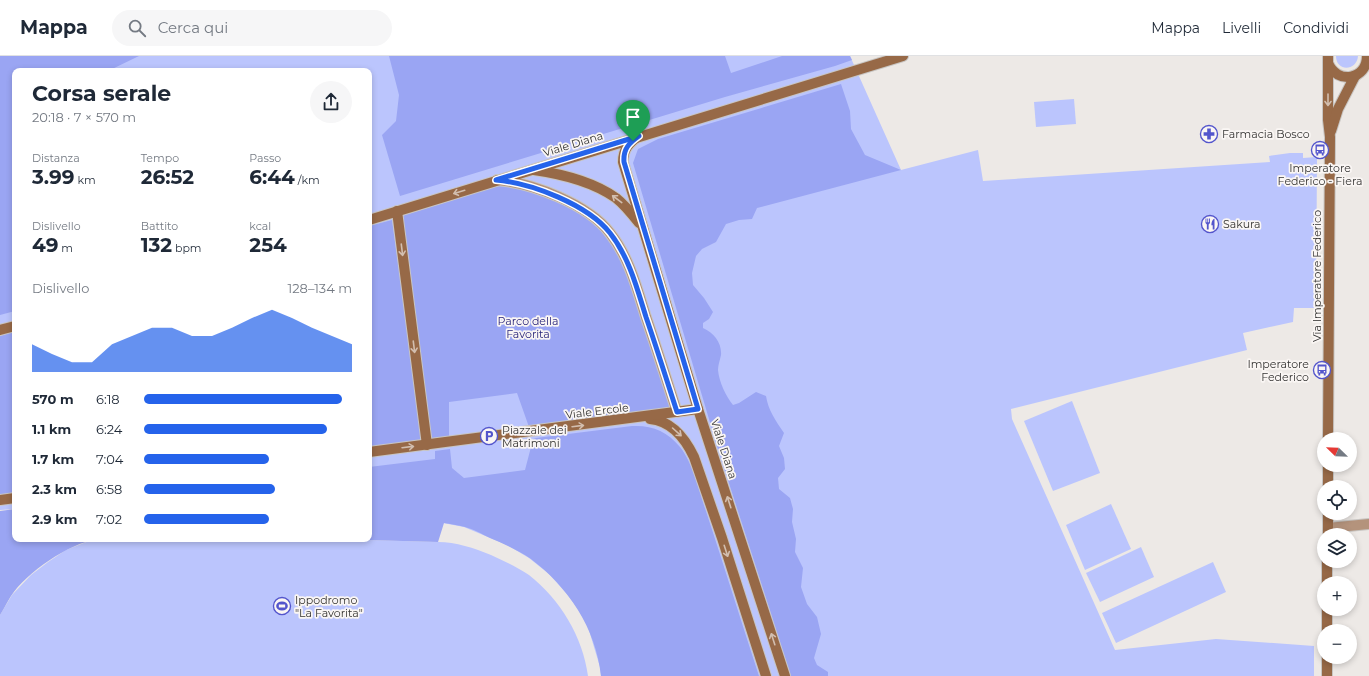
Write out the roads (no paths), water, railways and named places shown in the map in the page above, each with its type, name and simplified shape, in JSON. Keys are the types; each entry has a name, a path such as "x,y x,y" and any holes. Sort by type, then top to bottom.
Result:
{"street":[{"path":"639,136 903,56"},
{"path":"1328,59 1330,67 1339,75 1350,77 1355,76"},
{"path":"1328,59 1328,120 1330,137"},
{"path":"1330,137 1338,109 1355,76 1364,69 1368,61"},
{"name":"Viale Diana","path":"372,219 639,136"},
{"name":"Viale Diana","path":"639,136 628,145 623,156 624,162 698,409 785,676"},
{"name":"Via Imperatore Federico","path":"1328,432 1330,137"},
{"name":"Viale Diana","path":"531,170 569,176 602,190 616,198 628,209 643,228"},
{"name":"Viale Diana","path":"496,180 517,183 573,204 590,214 610,233 625,256 634,280 677,412"},
{"path":"397,211 427,445"},
{"path":"0,330 12,327"},
{"name":"Viale Ercole","path":"372,452 642,418 698,409"},
{"path":"642,418 654,419 674,429 688,445 694,456 766,676"},
{"path":"0,500 12,498"},
{"path":"1348,528 1369,524"},
{"path":"1327,664 1327,676"}],"place":[{"name":"Farmacia Bosco","path":"1209,134"},
{"name":"Imperatore Federico - Fiera","path":"1320,150"},
{"name":"Sakura","path":"1210,224"},
{"name":"Imperatore Federico","path":"1322,370"},
{"name":"Piazzale dei Matrimoni","path":"489,436"},
{"name":"Ippodromo \"La Favorita\"","path":"282,606"}],"park label":[{"name":"Parco della Favorita","path":"528,327"}]}
